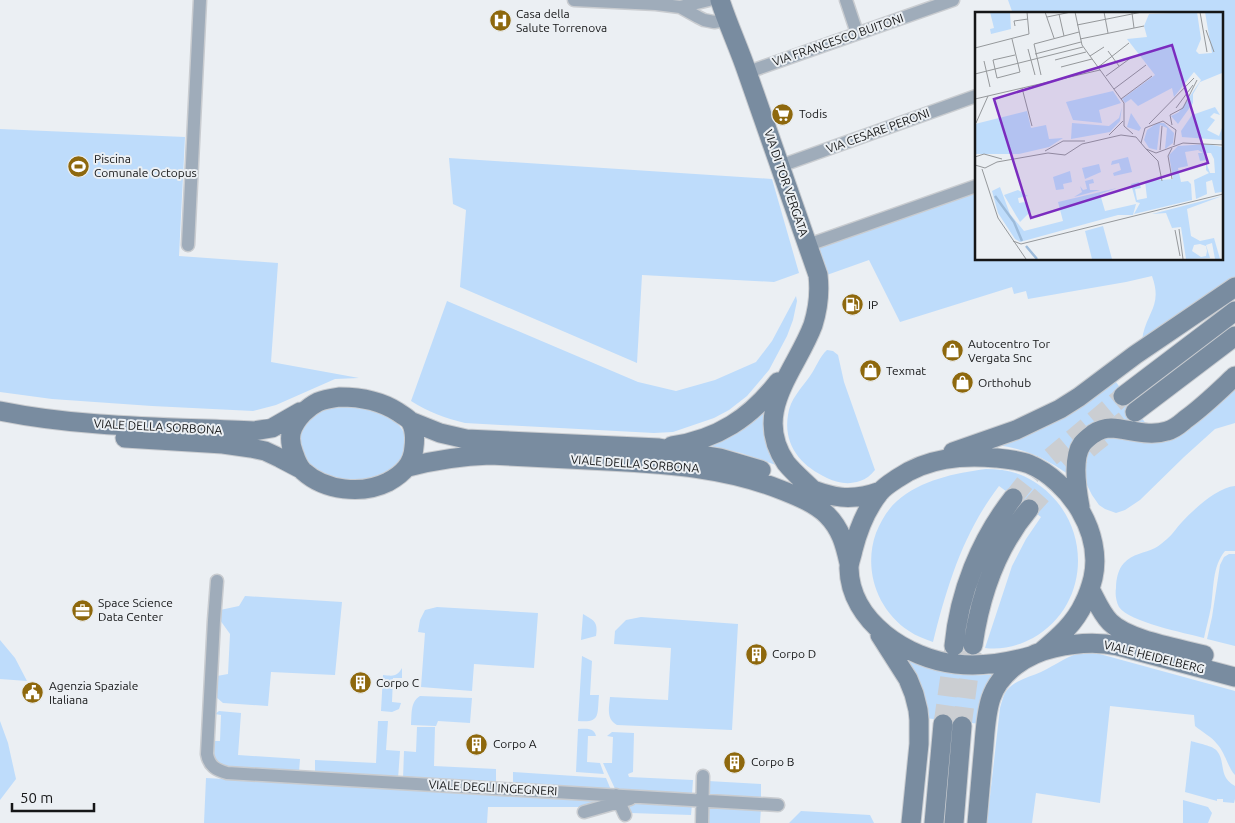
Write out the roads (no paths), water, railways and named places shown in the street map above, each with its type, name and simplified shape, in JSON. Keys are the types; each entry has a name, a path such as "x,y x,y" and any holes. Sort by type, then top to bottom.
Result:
{"street":[{"path":"188,245 200,0"},
{"path":"574,0 680,7 708,0"},
{"name":"VIA DI TOR VERGATA","path":"720,0 808,245 818,279 817,307 813,325 778,396 774,408 773,421 777,445 787,463 813,490"},
{"path":"846,0 857,33"},
{"name":"VIA FRANCESCO BUITONI","path":"752,71 953,0"},
{"path":"680,7 704,20 714,22 726,20"},
{"name":"VIA CESARE PERONI","path":"780,166 975,96"},
{"path":"808,245 975,186"},
{"path":"849,566 860,527 880,491 901,476 924,465 968,446 1016,430 1060,409 1079,398 1135,355 1235,287"},
{"path":"1123,396 1235,311"},
{"path":"1135,412 1235,336"},
{"name":"VIA DI TOR VERGATA","path":"659,448 686,444 701,439 737,422 759,405 792,366"},
{"path":"1080,510 1077,491 1077,463 1079,448 1086,439 1104,428 1149,434 1173,429 1200,408 1235,376"},
{"path":"347,397 375,402 385,405 410,421 415,440 414,450 408,467 393,480 374,487 349,489 325,484 301,470 292,450 290,434 295,422 310,406 330,399 347,397"},
{"name":"VIALE DELLA SORBONA","path":"0,412 77,423 254,431 272,428 310,406"},
{"name":"VIALE DELLA SORBONA","path":"410,421 445,434 474,440 659,448 706,455 744,464 830,496 850,498 880,491"},
{"name":"VIALE DELLA SORBONA","path":"0,424 90,436 237,445 265,451 301,470"},
{"name":"VIALE DELLA SORBONA","path":"408,467 438,460 490,455 661,464 698,468 764,483 789,493 821,510 830,518 840,532 846,547 853,588 857,600 865,613"},
{"path":"936,461 963,457 981,457 1011,460 1029,464 1039,469 1068,493 1080,510 1092,540 1094,564 1092,583 1084,604 1062,634 1014,666 1006,674 991,699 984,740 977,823"},
{"path":"954,646 959,609 972,572 996,521 1013,498"},
{"path":"973,645 988,580 1007,541 1029,509"},
{"name":"VIALE DEGLI INGEGNERI","path":"217,581 208,760 218,770 617,799"},
{"name":"VIALE HEIDELBERG","path":"1092,583 1106,617 1114,626 1122,631 1235,664"},
{"path":"865,613 904,672 916,702 919,738 911,823"},
{"name":"VIALE HEIDELBERG","path":"865,613 883,632 913,652 934,660 957,664 1002,663 1081,643 1106,644 1235,677"},
{"path":"934,823 952,725 954,823"},
{"path":"702,823 703,776"},
{"path":"584,812 617,799 638,796 778,804"},
{"path":"617,799 625,815"}],"tunnel":[{"path":"1013,498 1031,475 1046,461 1123,396"},
{"path":"1029,509 1063,471 1135,412"},
{"path":"962,726 973,645"},
{"path":"943,724 954,647"}],"place":[{"name":"Casa della Salute Torrenova","path":"500,21"},
{"name":"Todis","path":"783,114"},
{"name":"Piscina Comunale Octopus","path":"78,166"},
{"name":"IP","path":"852,305"},
{"name":"Autocentro Tor Vergata Snc","path":"952,351"},
{"name":"Texmat","path":"870,371"},
{"name":"Orthohub","path":"962,383"},
{"name":"Space Science Data Center","path":"82,610"},
{"name":"Corpo D","path":"756,654"},
{"name":"Corpo C","path":"360,683"},
{"name":"Agenzia Spaziale Italiana","path":"33,693"},
{"name":"Corpo A","path":"477,744"},
{"name":"Corpo B","path":"735,762"}]}
